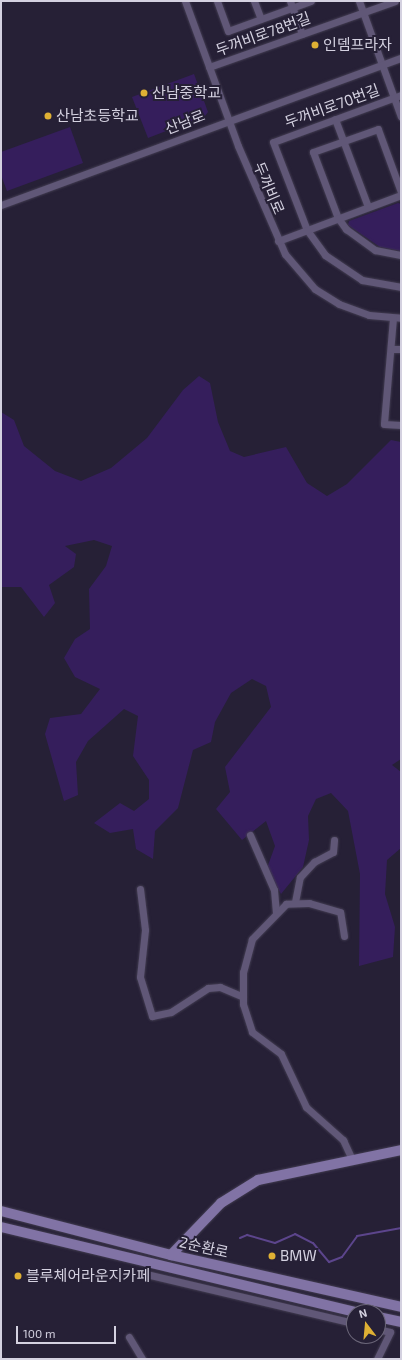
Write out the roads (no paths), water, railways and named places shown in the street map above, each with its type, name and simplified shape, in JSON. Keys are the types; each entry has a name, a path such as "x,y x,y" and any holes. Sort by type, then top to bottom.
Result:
{"street":[{"name":"두꺼비로","path":"185,1 228,120 278,240 298,272 315,289 355,311 393,318 401,318"},
{"path":"217,1 228,31 261,19 291,4 311,1"},
{"path":"254,1 261,19"},
{"path":"359,1 401,117"},
{"name":"두꺼비로78번길","path":"209,67 394,1"},
{"path":"291,4 302,34"},
{"name":"산남로","path":"1,205 228,120 401,58"},
{"name":"두꺼비로70번길","path":"307,230 273,142 401,95"},
{"path":"335,119 368,207"},
{"path":"401,192 378,129 313,152 338,218 362,244 385,254 401,255"},
{"path":"278,240 401,195"},
{"path":"307,230 336,265 362,280 401,287"},
{"path":"393,318 384,424 401,425"},
{"path":"391,349 401,350"},
{"path":"250,835 274,890 276,913"},
{"path":"295,902 300,877 314,862 333,852 334,840"},
{"path":"140,889 144,930 140,977 152,1016 170,1012 208,988 220,987 243,997"},
{"path":"344,936 340,912 295,902 286,904 252,939 243,972 243,997 252,1032 281,1054 306,1107 343,1140 352,1160"},
{"path":"171,1255 202,1220 248,1184 275,1174 401,1150"},
{"name":"2순환로","path":"1,1211 171,1255 401,1308"},
{"name":"2순환로","path":"1,1226 149,1265 346,1310"},
{"path":"146,1274 346,1321"},
{"path":"386,1319 401,1322"},
{"path":"386,1331 390,1332 386,1340"},
{"path":"129,1337 142,1359"},
{"path":"377,1359 384,1344"}],"waterway":[{"path":"240,1238 247,1235 275,1243 295,1234 313,1243 329,1262 342,1257 357,1236 401,1228"}],"place":[{"name":"인뎀프라자","path":"315,45"},
{"name":"산남중학교","path":"144,93"},
{"name":"산남초등학교","path":"48,116"},
{"name":"BMW","path":"272,1256"},
{"name":"블루체어라운지카페","path":"18,1276"}]}
